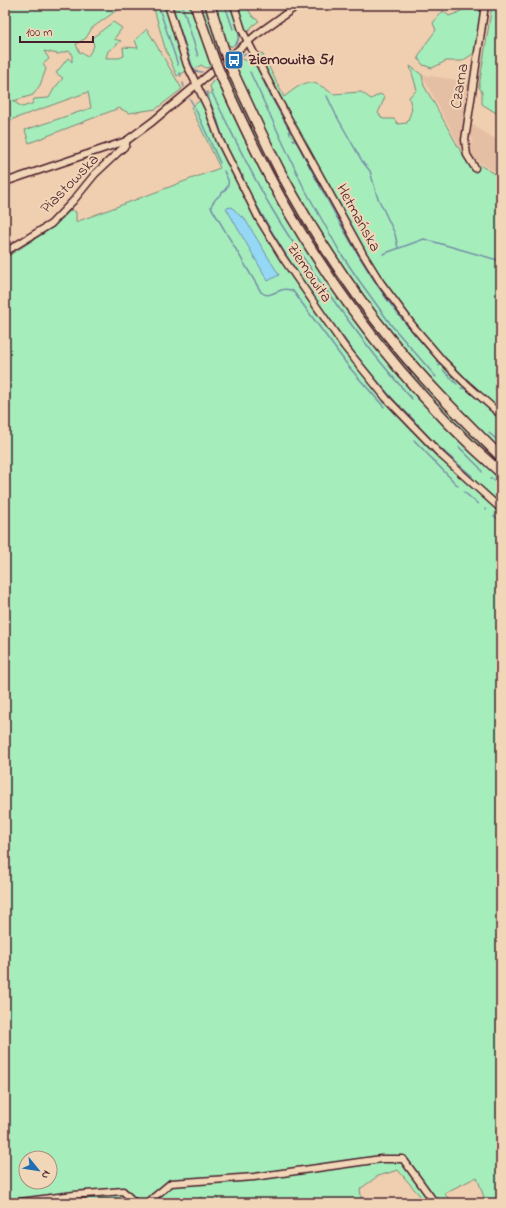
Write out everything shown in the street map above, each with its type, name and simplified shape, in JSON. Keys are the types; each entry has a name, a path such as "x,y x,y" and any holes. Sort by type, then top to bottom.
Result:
{"highway":[{"path":"195,5 214,59 246,131 291,216 330,279 382,347 433,407 462,437 501,473"},
{"path":"210,5 224,50 258,127 299,206 320,239 360,300 394,343 441,397 501,457"}],"street":[{"name":"Ziemowita","path":"168,5 187,65 208,108 218,137 259,219 289,267 344,346 386,398 442,456 501,509"},
{"name":"Hetmańska","path":"234,5 240,26 278,100 363,254 381,283 413,326 442,360 501,415"},
{"path":"5,182 126,141 152,122 248,41 298,5"},
{"name":"Czarna","path":"475,168 466,155 465,140 485,5"},
{"name":"Piastowska","path":"5,252 51,224 73,201 94,174 126,145 126,141"},
{"path":"147,1203 171,1183 254,1177 381,1159 403,1159 435,1203"},
{"path":"12,1203 74,1195 123,1192 135,1203"}],"shaded area":[{"path":"422,75 472,82 461,149"},
{"path":"472,125 501,142 501,175 475,160 468,147 468,143 472,143 473,139 470,137"}],"green space":[{"path":"5,5 124,5 92,28 86,38 76,44 79,52 88,56 94,46 92,38 113,22 122,28 114,39 121,41 108,51 106,58 119,58 124,56 123,47 138,48 135,40 147,29 182,89 156,109 129,113 119,108 29,143 25,130 91,108 88,92 5,122","holes":["44,51 58,54 68,51 72,53 72,62 68,58 56,73 63,78 49,98 34,99 32,104 22,107 13,101 33,95 40,85 46,69 43,64 49,59"]},
{"path":"153,5 245,5 253,17 259,21 252,26 249,31 239,34 237,42 231,47 230,45 211,62 212,66 206,68 201,65 177,76 165,48"},
{"path":"471,5 484,5 481,22 476,36 476,52 462,61 446,61 432,68 423,65 418,58 436,30 433,23 443,11 449,16"},
{"path":"492,5 501,5 501,116 482,104 482,92 479,87"},
{"path":"262,53 284,97 303,84 308,83 319,85 333,94 361,92 371,99 380,94 385,97 378,113 383,119 394,119 398,124 407,123 412,109 409,97 417,90 410,66 422,75 424,86 461,152 468,149 474,162 501,177 501,1203 486,1203 477,1177 444,1193 452,1203 421,1203 421,1197 398,1170 378,1176 360,1189 362,1203 220,1203 217,1197 217,1203 208,1203 201,1197 191,1203 5,1203 5,258 52,228 71,210 76,212 76,222 220,168 191,107 212,92 210,86 212,82 217,78 218,81 239,64 237,61 242,59 248,61 252,65 254,63 252,59"}],"water":[{"path":"232,207 241,217 243,216 279,275 268,281 226,208"}],"waterway":[{"path":"158,5 178,65"},
{"path":"172,5 192,65 195,71 202,72"},
{"path":"182,5 198,56"},
{"path":"225,5 233,29"},
{"path":"230,5 239,31 238,41 235,45"},
{"path":"243,55 249,55 254,61 270,95 289,129 290,134"},
{"path":"250,72 303,186 340,252 392,326 436,377"},
{"path":"183,83 184,87"},
{"path":"211,91 240,150 288,236 314,274 359,334 412,399"},
{"path":"207,92 229,154 240,171"},
{"path":"327,96 362,161 370,171 377,196 395,234 398,248"},
{"path":"190,99 220,163"},
{"path":"293,139 297,143 339,222 386,298 439,362 439,366"},
{"path":"224,171 228,180 227,187 212,203 211,207 261,292 268,295 284,289 293,291 349,367 384,407"},
{"path":"243,175 243,180 266,223 305,285 360,360 398,405 401,406"},
{"path":"383,254 424,239 501,261"},
{"path":"443,370 457,384"},
{"path":"461,388 466,389 501,420"},
{"path":"404,410 415,421"},
{"path":"418,424 420,430"},
{"path":"489,433 501,443"},
{"path":"414,440 458,486"},
{"path":"433,442 472,476"},
{"path":"459,447 480,468 482,472"},
{"path":"490,479 493,479 501,487"},
{"path":"464,492 478,504"},
{"path":"494,516 501,521"}],"place":[{"name":"Ziemowita 51","path":"234,60"}]}
